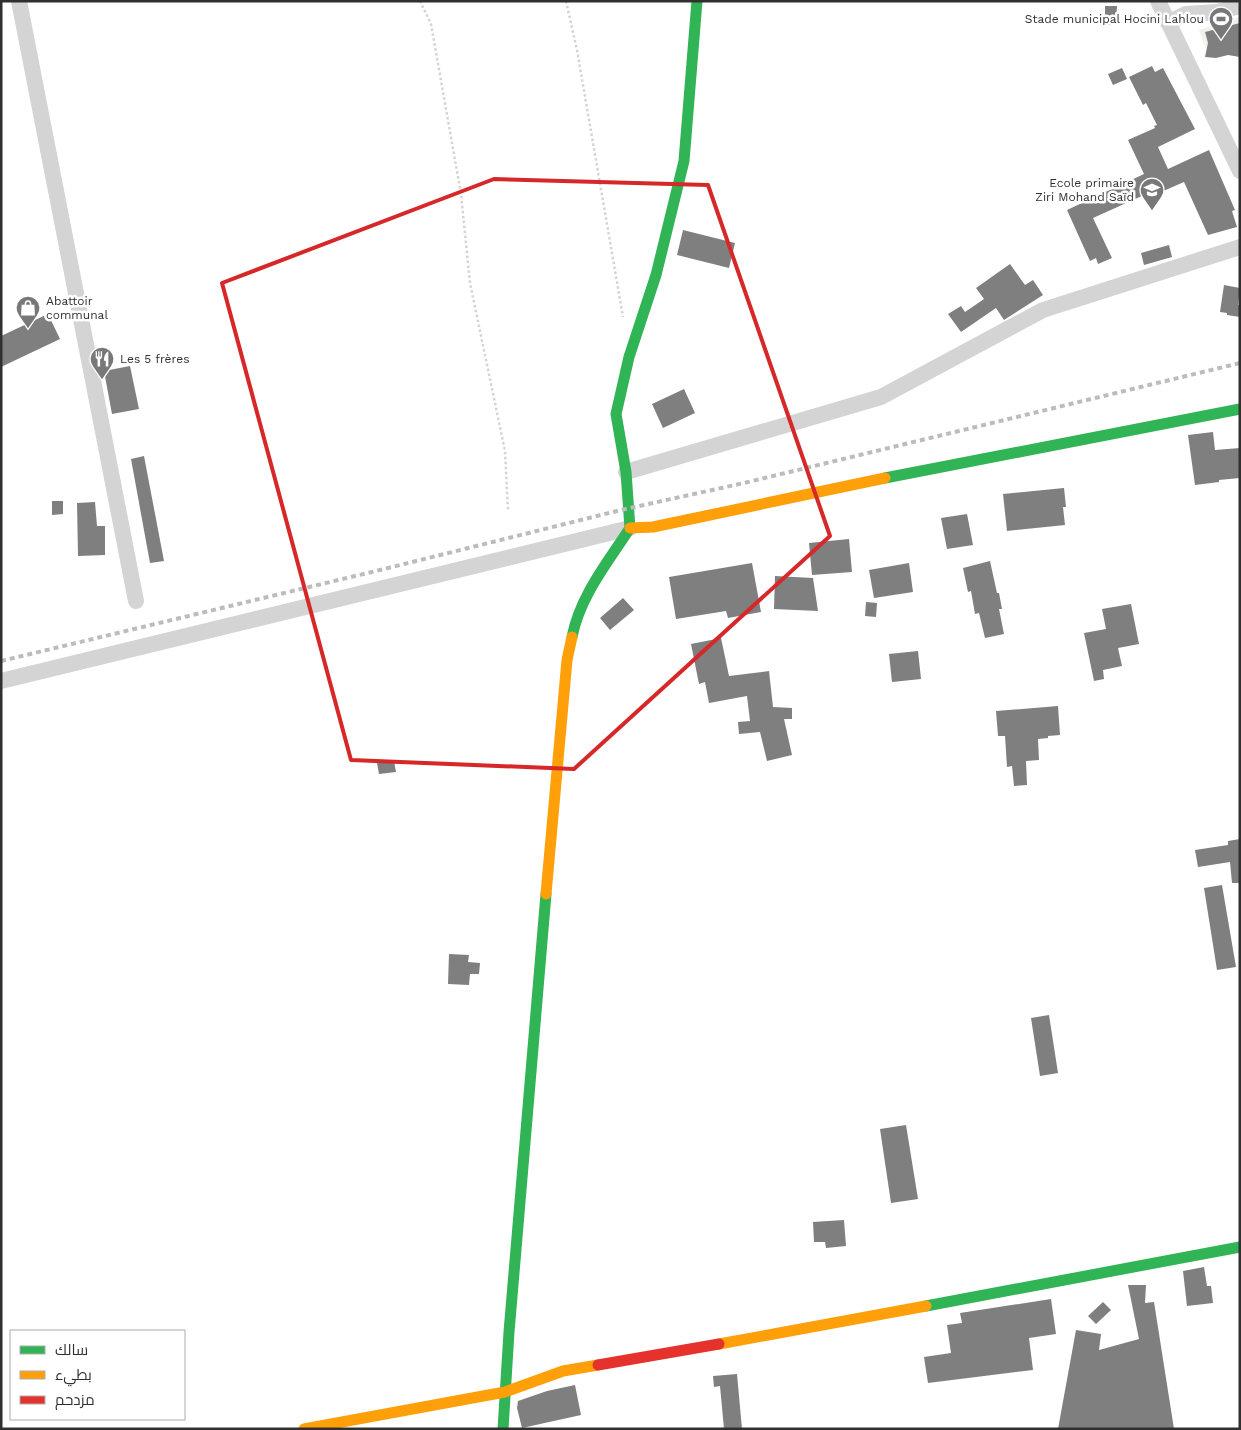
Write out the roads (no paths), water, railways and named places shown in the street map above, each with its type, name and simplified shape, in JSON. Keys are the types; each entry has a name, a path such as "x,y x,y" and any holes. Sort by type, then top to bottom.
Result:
{"street":[{"path":"19,1 136,601"},
{"path":"503,1429 530,1072 567,660 574,626 591,587 630,528 626,472 616,414 629,357 656,275 684,161 697,1"},
{"path":"1158,1 1240,171"},
{"path":"1168,23 1186,14 1189,8 1217,12 1240,6"},
{"path":"626,472 881,396 1043,310 1240,247"},
{"path":"1,681 630,528 653,527 796,496 1240,409"},
{"path":"304,1429 505,1392 563,1371 760,1337 1240,1247"}],"railway":[{"path":"1,661 621,510 744,483 1240,363"}],"place":[{"name":"Stade municipal Hocini Lahlou","path":"1221,40"},
{"name":"Ecole primaire Ziri Mohand Saïd","path":"1152,211"},
{"name":"Abattoir communal","path":"28,329"},
{"name":"Les 5 frères","path":"102,380"}]}
